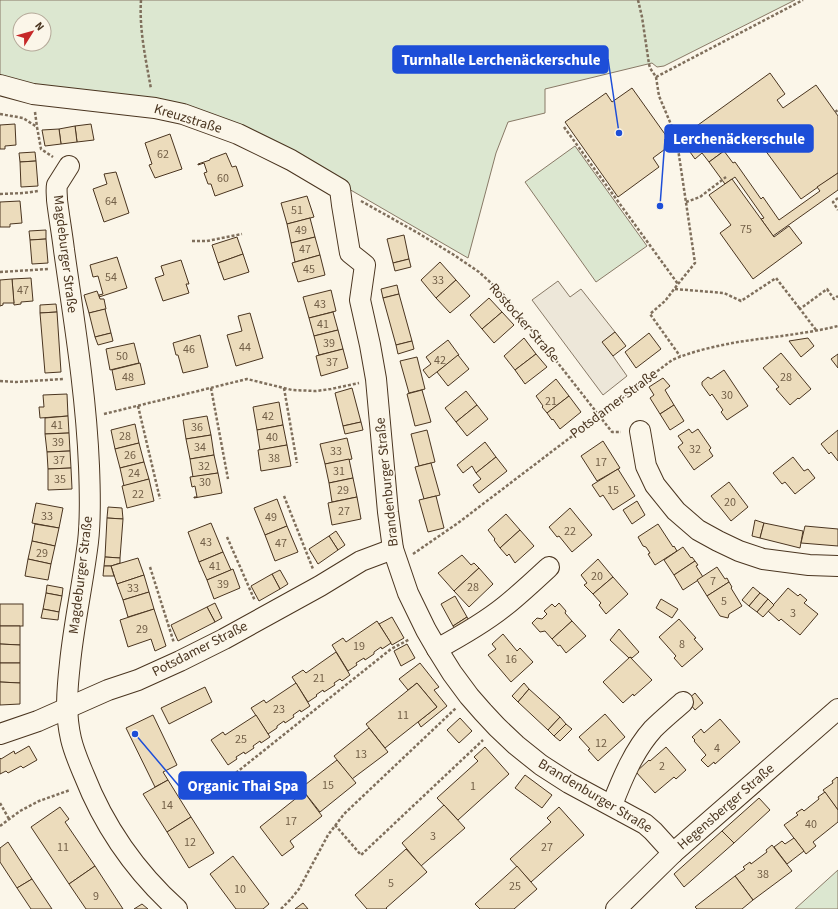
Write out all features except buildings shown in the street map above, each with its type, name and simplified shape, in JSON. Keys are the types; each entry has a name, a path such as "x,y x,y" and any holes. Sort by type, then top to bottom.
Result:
{"street":[{"name":"Kreuzstraße","path":"0,85 33,94 155,108 183,114 238,134 291,160 340,189"},
{"name":"Magdeburger Straße","path":"68,166 56,189 86,418 90,500 88,541 72,644 66,708 71,739 76,756 103,816 123,848 144,876 176,909"},
{"name":"Brandenburger Straße","path":"340,189 350,252 365,265 360,300 376,379 388,512 393,549 408,593 426,630 437,650 469,696 497,727 516,745 541,765 569,783 645,824 673,853"},
{"path":"640,431 646,466 655,485 676,511 698,530 718,542 763,559 809,565 838,566"},
{"name":"Potsdamer Straße","path":"0,734 38,721 108,690 138,680 180,661 263,618 361,561 393,549"},
{"path":"437,650 489,618 549,567"},
{"path":"612,806 628,768 640,746 653,729 683,702"},
{"name":"Hegensberger Straße","path":"616,909 673,853 838,709"}],"path":[{"path":"142,0 140,12 142,31 155,108"},
{"path":"638,0 650,68 656,77 659,96 677,142 696,263 666,301 650,314 680,356"},
{"path":"656,77 803,0"},
{"path":"0,114 23,118 38,127 41,149 68,166"},
{"path":"564,127 678,284"},
{"path":"686,202 700,197 726,177"},
{"path":"0,194 56,189"},
{"name":"Rostocker Straße","path":"340,189 454,255 478,272 502,293 608,427"},
{"path":"838,198 833,202 838,210"},
{"path":"192,241 207,241 242,234"},
{"path":"0,272 67,268"},
{"path":"674,289 724,294 741,301 776,278 816,330"},
{"path":"800,309 827,290 834,299 838,296"},
{"name":"Potsdamer Straße","path":"420,549 458,523 672,360 680,356 723,345 838,326"},
{"path":"0,381 16,382 81,378"},
{"path":"86,418 247,379 292,390 316,391 376,379"},
{"path":"211,388 228,479"},
{"path":"284,388 297,463"},
{"path":"138,406 160,499"},
{"path":"284,496 320,586"},
{"path":"227,537 263,618"},
{"path":"150,567 180,661"},
{"path":"232,776 391,649 426,630"},
{"path":"281,909 299,889 328,835 344,814 469,696"},
{"path":"335,825 361,855 497,727"},
{"path":"0,826 20,811 39,801 73,790 87,783"},
{"path":"0,803 9,819"}],"green space":[{"path":"0,0 795,0 664,66 657,67 652,63 545,89 545,113 508,122 496,153 468,258 342,185 195,114 0,80"},
{"path":"575,146 647,246 596,282 525,182"},
{"path":"838,870 838,909 795,909"}],"shaded area":[{"path":"558,281 570,297 581,289 615,332 603,342 627,376 603,395 532,300"}],"place":[{"name":"Turnhalle Lerchenäckerschule","path":"619,133"},
{"name":"Lerchenäckerschule","path":"660,206"},
{"name":"Organic Thai Spa","path":"135,734"}]}
